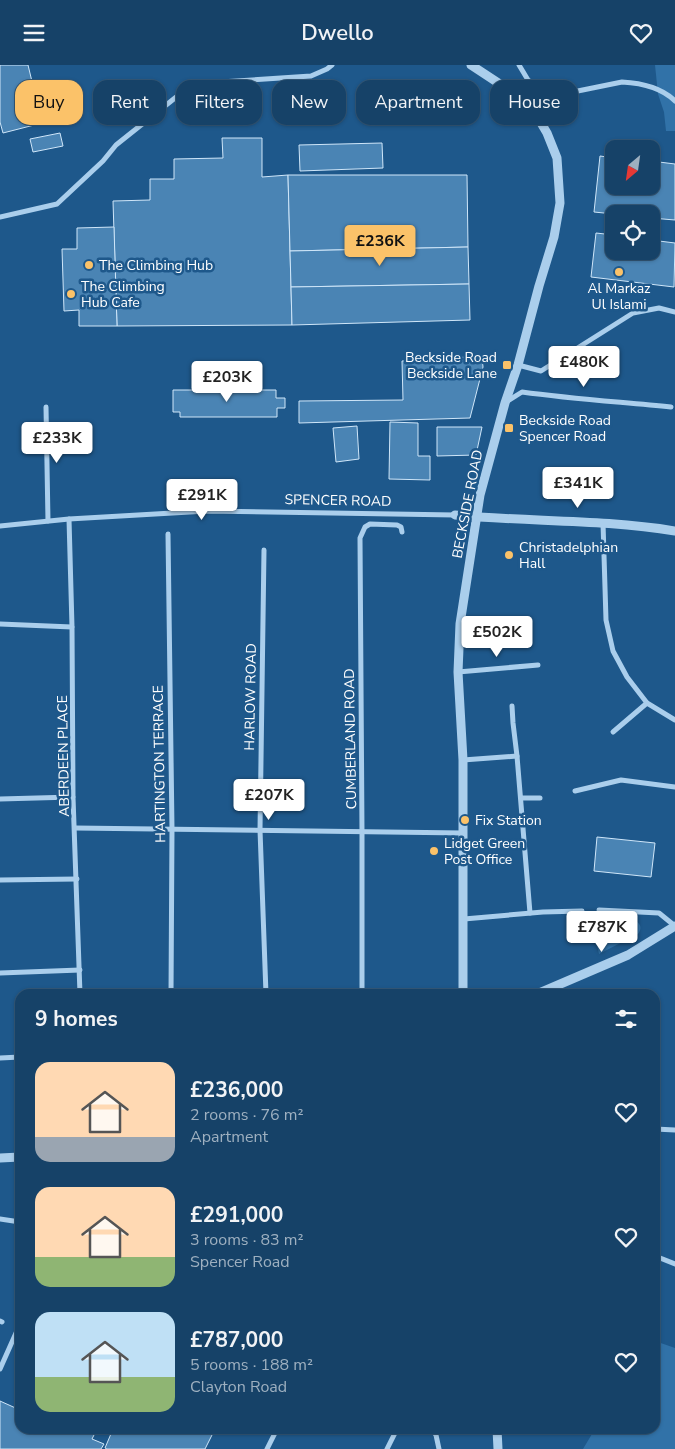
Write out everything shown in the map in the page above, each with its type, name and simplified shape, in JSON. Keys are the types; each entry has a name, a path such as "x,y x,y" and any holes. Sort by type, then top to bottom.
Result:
{"street":[{"path":"0,217 57,203 103,161 116,145 185,90 206,83 311,76 332,65"},
{"name":"BECKSIDE ROAD","path":"464,989 463,760 458,672 460,624 480,495 554,237 560,203 557,158 547,133 534,111 484,69 471,65"},
{"path":"518,65 528,80 552,94 563,94 622,82 661,90 675,101"},
{"path":"518,365 541,371 633,313 659,307 675,312"},
{"path":"505,403 522,392 671,407"},
{"path":"46,407 48,521"},
{"name":"SPENCER ROAD","path":"0,526 69,519 207,511 455,515 603,522 675,531"},
{"name":"ABERDEEN PLACE","path":"69,519 74,797 80,989"},
{"path":"603,522 606,620 614,651 627,677 647,703 675,720"},
{"name":"CUMBERLAND ROAD","path":"362,989 360,538 365,527 370,524 397,525 402,532"},
{"name":"HARTINGTON TERRACE","path":"168,534 172,829 171,989"},
{"name":"HARLOW ROAD","path":"264,549 260,831 266,989"},
{"path":"0,624 72,627"},
{"path":"458,672 538,665"},
{"path":"613,733 647,703"},
{"path":"512,706 530,913"},
{"path":"463,760 517,756"},
{"path":"575,791 621,780 675,787"},
{"path":"0,799 74,797"},
{"path":"521,798 540,799"},
{"path":"75,828 463,833"},
{"path":"0,880 77,879"},
{"path":"549,989 628,955 675,927 659,913 598,909"},
{"path":"464,919 530,913 582,911"},
{"path":"0,973 80,971"},
{"path":"0,1058 15,1057"},
{"path":"660,1129 675,1130"},
{"path":"0,1158 15,1157"},
{"path":"0,1219 15,1221"},
{"path":"660,1258 675,1264"},
{"path":"0,1369 15,1335"},
{"path":"268,1449 275,1434"},
{"path":"387,1449 394,1434"},
{"path":"435,1434 439,1449"},
{"path":"497,1434 498,1449"}],"shaded area":[{"path":"655,65 675,65 675,131 666,131 664,112 658,94"},
{"path":"629,919 639,924 640,931 638,934 599,954 592,922"},
{"path":"660,1343 675,1348 675,1449 583,1449 592,1434 660,1434"}],"building":[{"path":"0,65 28,65 32,80 15,80 15,125 34,125 3,133 0,122"},
{"path":"60,133 63,146 33,152 30,139"},
{"path":"222,138 262,138 262,177 288,175 292,325 117,326 113,201 150,200 150,179 174,179 174,159 223,158"},
{"path":"382,143 383,168 300,171 299,145"},
{"path":"600,156 605,157 605,195 660,195 660,162 675,164 675,220 660,219 660,205 605,205 605,213 594,212"},
{"path":"288,175 467,175 468,247 290,251"},
{"name":"The Climbing Hub","path":"114,227 117,326 79,326 79,310 64,311 62,249 77,249 77,228"},
{"path":"596,233 605,234 605,260 660,260 660,241 675,243 674,287 591,277"},
{"path":"468,247 469,284 291,287 290,251"},
{"path":"469,284 470,320 292,325 291,287"},
{"path":"482,356 483,367 470,418 299,423 299,401 403,400 402,361"},
{"path":"173,390 276,390 276,398 285,398 285,408 277,408 277,417 180,417 180,412 173,412"},
{"path":"390,422 418,423 418,456 430,456 430,480 389,479"},
{"path":"357,426 359,459 336,462 333,428"},
{"path":"437,427 482,427 476,455 437,456"},
{"path":"597,837 655,843 651,877 594,871"},
{"path":"0,1401 15,1408 15,1434 94,1434 92,1439 104,1444 101,1449 0,1449"},
{"path":"111,1434 212,1434 205,1449 105,1448"}],"place":[{"name":"The Climbing Hub","path":"89,265"},
{"name":"Al Markaz Ul Islami","path":"619,272"},
{"name":"The Climbing Hub Cafe","path":"71,294"},
{"name":"Beckside Road Beckside Lane","path":"507,365"},
{"name":"Beckside Road Spencer Road","path":"509,428"},
{"name":"Christadelphian Hall","path":"509,555"},
{"name":"Fix Station","path":"465,820"},
{"name":"Lidget Green Post Office","path":"434,851"}]}
